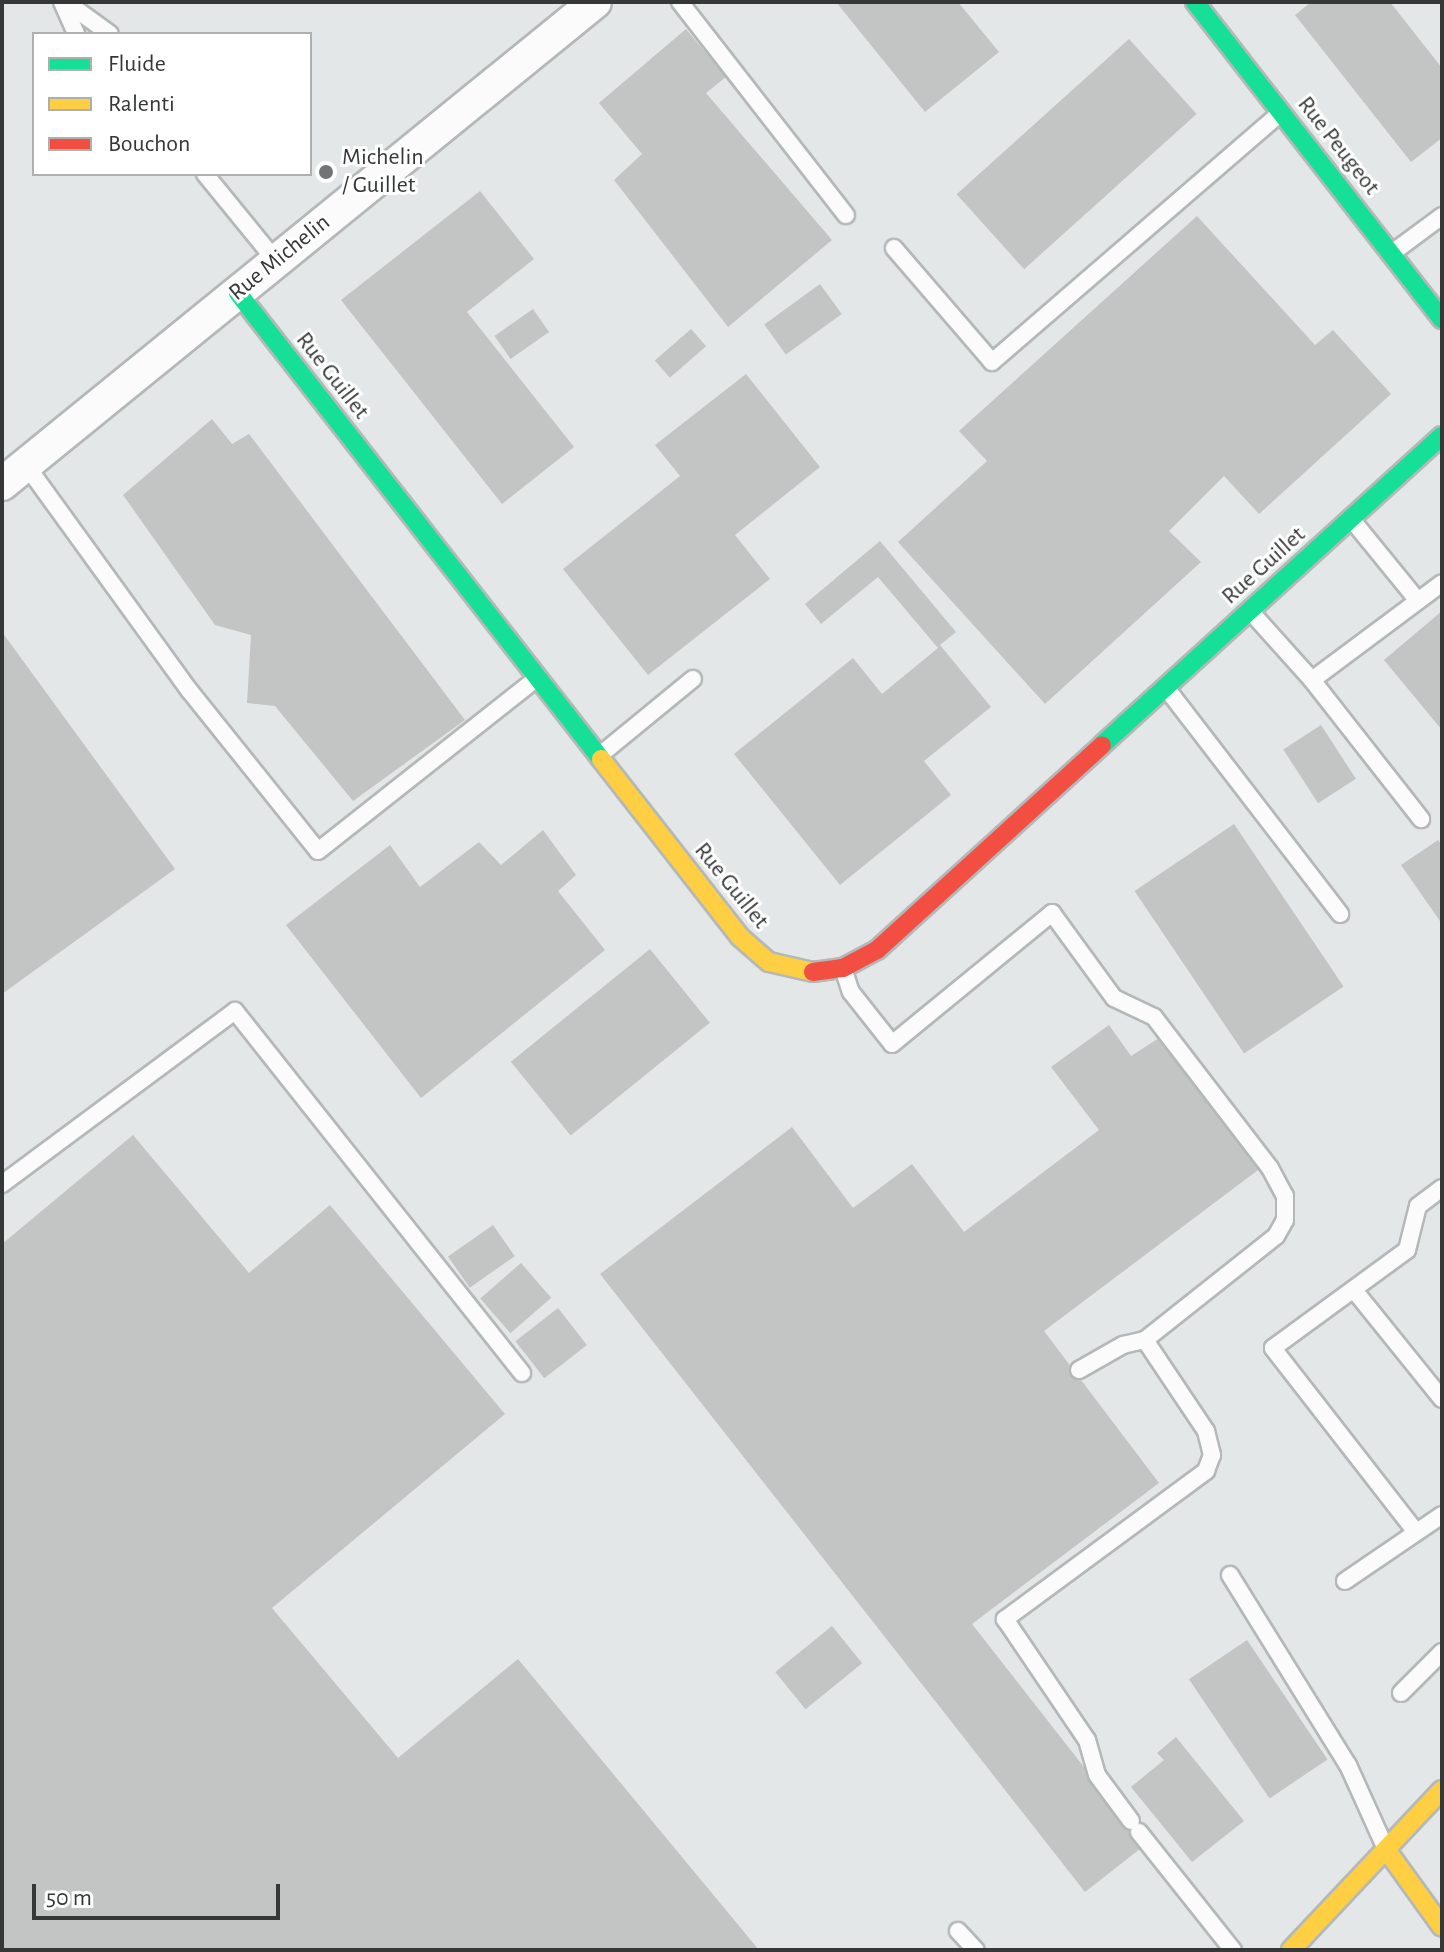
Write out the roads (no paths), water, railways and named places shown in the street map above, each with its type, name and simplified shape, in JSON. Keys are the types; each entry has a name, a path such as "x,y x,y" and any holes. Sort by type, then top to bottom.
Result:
{"street":[{"name":"Rue Michelin","path":"14,474 595,2"},
{"name":"Rue Peugeot","path":"1195,2 1442,319"},
{"name":"Rue Guillet","path":"238,293 748,946 793,971 843,968 877,950 1442,436"},
{"path":"1291,1950 1388,1852 1442,1790"},
{"path":"1388,1852 1442,1927"}],"lane":[{"path":"64,2 75,32"},
{"path":"64,2 107,32"},
{"path":"680,2 846,215"},
{"path":"894,248 992,362 1281,112"},
{"path":"207,176 276,261"},
{"path":"1391,254 1442,216"},
{"path":"14,474 318,851 538,678"},
{"path":"1351,519 1418,601"},
{"path":"1312,680 1442,583"},
{"path":"1250,611 1312,680 1421,819"},
{"path":"599,756 693,679"},
{"path":"1166,688 1340,914"},
{"path":"843,968 851,992 892,1044 1052,913 1114,998 1154,1017 1270,1168 1287,1210 1276,1236 1145,1340 1123,1345 1079,1370"},
{"path":"2,1184 235,1011 522,1373"},
{"path":"1416,1532 1273,1348 1407,1250 1418,1206 1442,1188"},
{"path":"1354,1290 1442,1399"},
{"path":"1145,1340 1206,1431 1210,1465 1005,1619 1087,1740 1097,1775 1233,1950"},
{"path":"1345,1581 1442,1515"},
{"path":"1230,1575 1275,1640 1348,1765 1359,1798 1388,1852"},
{"path":"1401,1693 1442,1652"},
{"path":"958,1931 976,1950"}],"place":[{"name":"Michelin / Guillet","path":"326,172"}]}
